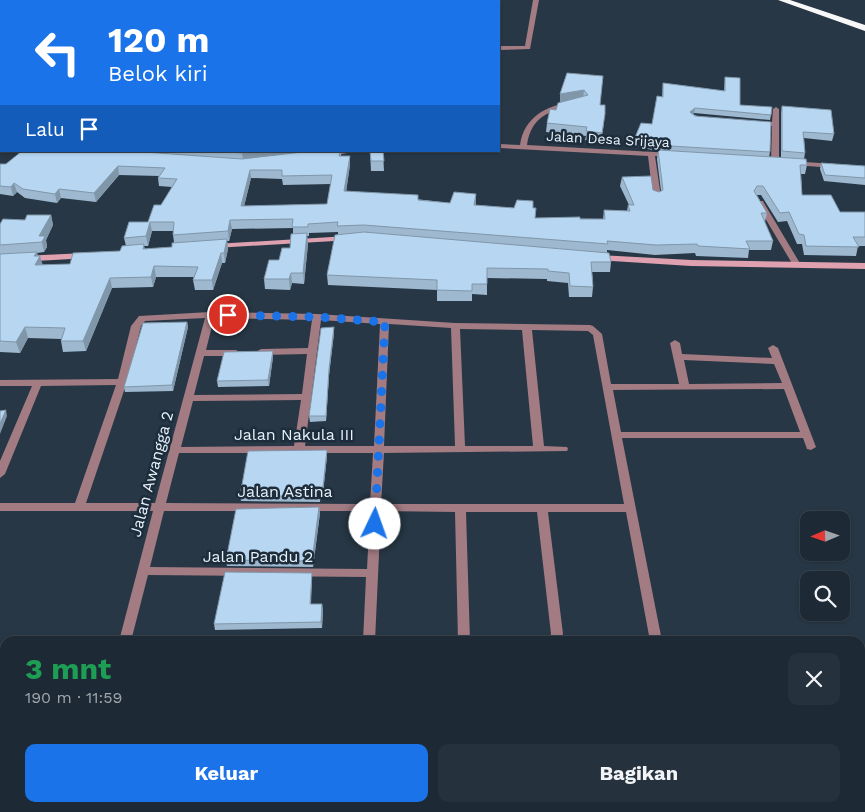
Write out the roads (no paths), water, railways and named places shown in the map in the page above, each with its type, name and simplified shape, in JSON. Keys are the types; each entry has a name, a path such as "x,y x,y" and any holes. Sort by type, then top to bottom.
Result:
{"highway":[{"path":"782,0 865,28"},
{"path":"804,0 865,20"}],"street":[{"path":"500,48 528,48 536,0"},
{"path":"523,147 525,132 540,114 556,106 578,103"},
{"path":"776,109 776,161"},
{"path":"749,122 776,124"},
{"name":"Jalan Desa Srijaya","path":"500,146 680,156"},
{"path":"315,156 346,152"},
{"path":"651,154 657,197"},
{"path":"766,160 845,167"},
{"path":"758,200 796,265"},
{"path":"210,247 356,238"},
{"path":"0,260 97,255"},
{"path":"588,257 671,263 865,266"},
{"path":"79,507 122,382 139,320 149,317 210,315 317,317 455,326 593,329 597,334 655,636"},
{"name":"Jalan Awangga 2","path":"126,636 210,315"},
{"path":"299,450 317,317"},
{"path":"369,636 385,322"},
{"path":"455,326 460,450"},
{"path":"526,328 538,449"},
{"path":"675,343 685,387"},
{"path":"773,348 811,447"},
{"path":"200,353 312,351"},
{"path":"678,357 777,361"},
{"path":"0,474 38,382"},
{"path":"0,383 122,382"},
{"path":"607,387 786,386"},
{"path":"188,398 307,397"},
{"path":"616,436 806,435"},
{"name":"Jalan Nakula III","path":"174,450 564,449"},
{"name":"Jalan Astina","path":"0,507 630,508"},
{"path":"460,508 464,636"},
{"path":"542,508 556,636"},
{"name":"Jalan Pandu 2","path":"143,571 372,573"}]}
